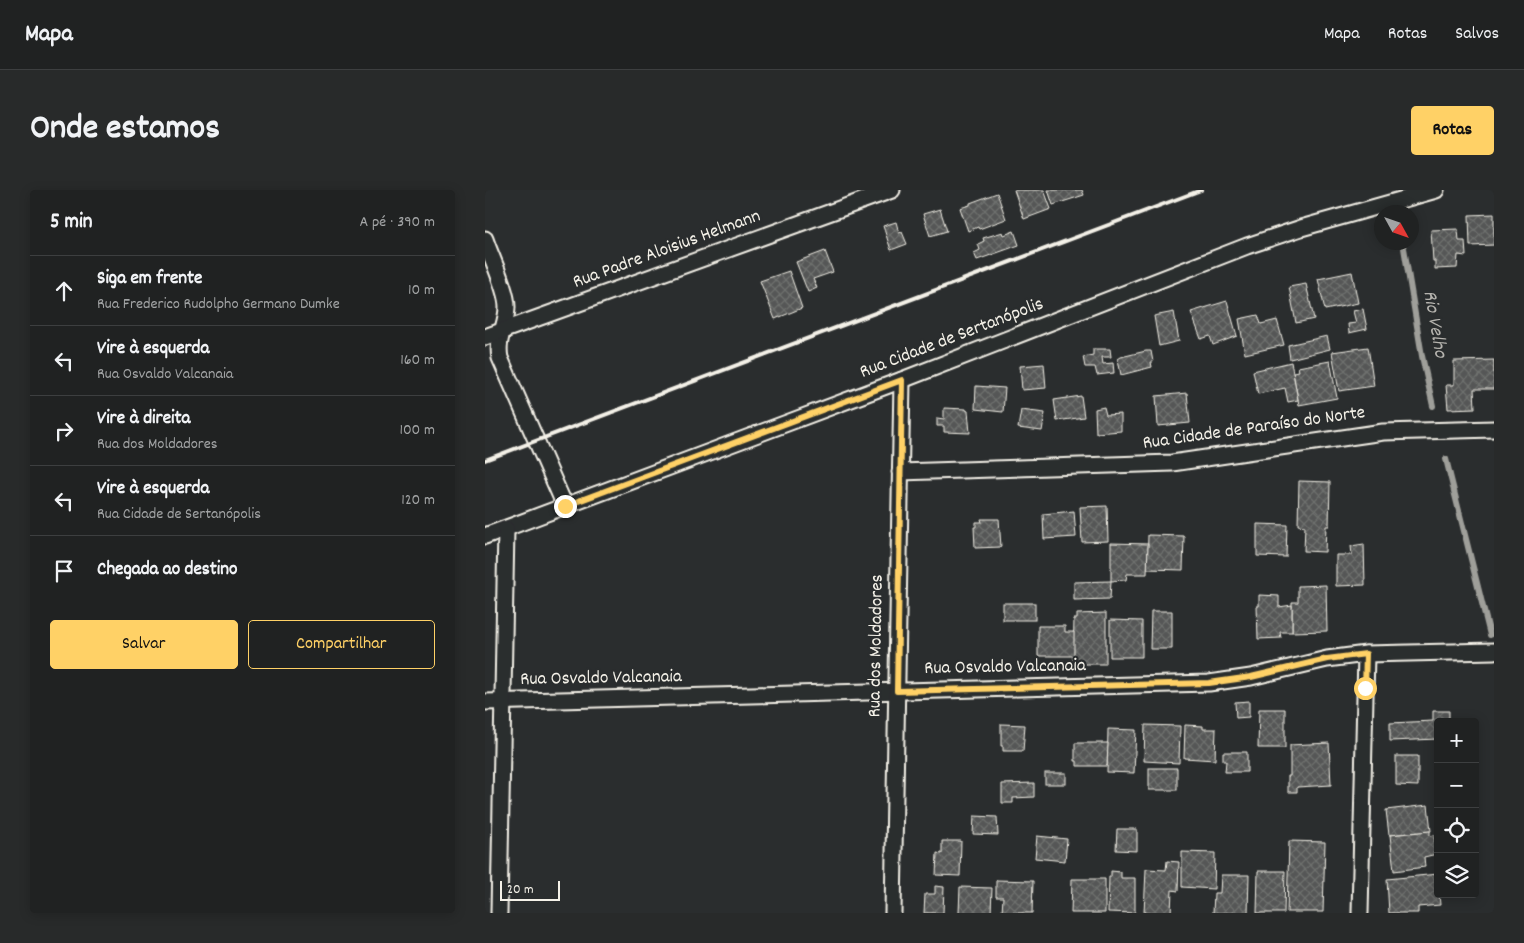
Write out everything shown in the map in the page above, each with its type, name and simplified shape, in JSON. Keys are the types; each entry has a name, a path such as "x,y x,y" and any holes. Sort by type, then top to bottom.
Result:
{"street":[{"name":"Rua Padre Aloisius Helmann","path":"485,337 891,190"},
{"name":"Rua Cidade de Sertanópolis","path":"485,536 902,380 1247,246 1301,228 1436,190"},
{"path":"485,239 507,298 507,310 498,349 500,358 565,506"},
{"name":"Rua dos Moldadores","path":"893,913 902,380"},
{"name":"Rua Cidade de Paraíso do Norte","path":"900,472 1172,463 1383,432 1494,430"},
{"path":"499,913 506,529"},
{"name":"Rua Osvaldo Valcanaia","path":"485,702 1209,683 1251,677 1327,659 1366,654 1494,651"},
{"path":"1360,913 1366,654"}],"building":[{"path":"1014,190 1044,190 1051,209 1024,219"},
{"path":"1048,190 1082,190 1084,195 1053,205"},
{"path":"997,193 1006,219 968,231 960,208"},
{"path":"940,209 947,231 930,236 923,214"},
{"path":"1494,214 1494,245 1470,246 1469,215"},
{"path":"896,222 899,233 902,232 907,244 891,250 883,226"},
{"path":"1458,229 1459,241 1465,241 1466,256 1458,255 1457,268 1435,269 1431,230"},
{"path":"1014,231 1019,245 977,260 974,253 980,250 978,244 984,241 983,238 1003,232 1004,235"},
{"path":"825,251 833,272 813,279 817,288 808,292 796,262"},
{"path":"789,271 802,308 775,319 760,281"},
{"path":"1352,272 1358,303 1325,310 1318,279"},
{"path":"1306,284 1314,319 1296,323 1289,287"},
{"path":"1227,301 1237,336 1213,345 1210,336 1201,339 1191,312"},
{"path":"1363,309 1367,329 1349,333 1348,324 1356,323 1353,311"},
{"path":"1174,312 1179,341 1159,346 1154,316"},
{"path":"1258,315 1261,324 1277,320 1284,345 1245,354 1239,319"},
{"path":"1327,336 1330,349 1290,359 1288,345"},
{"path":"1368,347 1374,386 1339,391 1332,352"},
{"path":"1093,349 1110,349 1111,357 1102,357 1103,364 1113,363 1114,373 1097,375 1095,367 1085,367 1083,357 1093,355"},
{"path":"1151,351 1152,367 1121,375 1118,359"},
{"path":"1494,360 1494,389 1474,389 1475,408 1448,409 1446,385 1454,385 1454,361"},
{"path":"1330,361 1337,398 1299,405 1293,372 1299,371 1298,367"},
{"path":"1291,362 1298,400 1288,402 1285,388 1258,394 1253,371"},
{"path":"1044,364 1046,388 1022,390 1020,366"},
{"path":"976,386 1005,388 1003,412 975,409"},
{"path":"1187,393 1190,423 1158,426 1156,396"},
{"path":"1081,396 1084,417 1057,421 1054,400"},
{"path":"1104,407 1106,415 1121,414 1121,431 1096,433 1095,409"},
{"path":"944,408 966,409 968,411 970,433 944,432 944,426 937,426 937,418 944,419"},
{"path":"1021,410 1045,413 1042,431 1018,428"},
{"path":"1299,481 1330,482 1329,526 1326,526 1325,552 1304,551 1305,526 1298,525"},
{"path":"1107,506 1108,541 1082,542 1080,507"},
{"path":"1074,511 1076,537 1044,539 1043,514"},
{"path":"981,519 999,519 1001,547 975,548 974,527 976,527 976,522 982,522"},
{"path":"1257,524 1287,525 1286,557 1257,556"},
{"path":"1148,535 1184,536 1183,570 1147,569"},
{"path":"1111,543 1148,544 1147,574 1127,574 1126,580 1111,581"},
{"path":"1364,544 1365,585 1336,586 1336,555 1352,555 1351,546"},
{"path":"1111,581 1110,599 1074,600 1074,582"},
{"path":"1326,585 1327,631 1292,632 1292,602 1298,602 1298,586"},
{"path":"1259,595 1279,596 1279,607 1292,605 1292,632 1280,632 1281,638 1258,639 1257,606 1259,606"},
{"path":"1003,603 1035,603 1035,620 1003,620"},
{"path":"1151,611 1172,611 1172,649 1150,649"},
{"path":"1106,613 1106,664 1073,664 1074,619 1077,619 1077,614"},
{"path":"1110,620 1142,621 1142,657 1110,657"},
{"path":"1038,626 1065,626 1065,632 1074,632 1074,656 1038,656"},
{"path":"1249,701 1249,717 1236,718 1235,702"},
{"path":"1259,709 1285,709 1285,748 1258,748"},
{"path":"1433,711 1449,711 1449,718 1434,718 1434,739 1390,741 1390,723 1433,721"},
{"path":"1001,724 1025,725 1023,751 1003,751 1003,746 1001,746"},
{"path":"1145,725 1180,726 1179,763 1144,761"},
{"path":"1185,725 1203,726 1203,729 1216,729 1215,760 1184,758"},
{"path":"1108,729 1136,730 1134,773 1107,772"},
{"path":"1075,743 1108,743 1107,766 1077,766 1077,761 1075,761"},
{"path":"1329,743 1331,785 1297,787 1297,792 1288,792 1290,745"},
{"path":"1223,752 1247,752 1247,772 1225,772 1226,761 1223,761"},
{"path":"1396,756 1418,756 1418,786 1396,785"},
{"path":"1149,768 1177,768 1177,790 1149,790"},
{"path":"1045,773 1066,773 1066,784 1045,784"},
{"path":"1034,783 1034,797 1013,798 1013,803 1002,803 1002,784"},
{"path":"1428,805 1431,831 1389,835 1386,810"},
{"path":"974,816 997,817 998,835 973,834"},
{"path":"1117,829 1137,829 1137,851 1116,850"},
{"path":"1430,831 1430,836 1434,835 1434,855 1424,857 1425,867 1394,871 1390,835"},
{"path":"1037,836 1067,839 1065,861 1035,858"},
{"path":"942,841 961,841 960,876 936,875 937,853 942,854"},
{"path":"1289,841 1325,842 1323,912 1287,912"},
{"path":"1182,852 1215,853 1214,889 1182,887"},
{"path":"1167,861 1179,862 1178,891 1172,890 1171,913 1144,913 1146,869 1166,870"},
{"path":"1111,871 1121,872 1121,878 1135,878 1135,913 1108,912 1109,877 1111,877"},
{"path":"1258,871 1285,871 1284,913 1257,913"},
{"path":"1434,874 1434,898 1439,898 1440,905 1418,907 1418,913 1389,913 1387,879"},
{"path":"1221,875 1249,875 1248,913 1213,913 1214,893 1220,893"},
{"path":"1072,879 1105,879 1105,913 1071,913"},
{"path":"996,880 1033,881 1032,913 1002,913 1003,897 996,897"},
{"path":"935,886 944,887 943,913 924,913 925,894 935,894"},
{"path":"960,887 992,888 991,913 959,913"}],"waterway":[{"name":"Rio Velho","path":"1404,250 1422,356 1433,406"},
{"name":"Rio Velho","path":"1446,459 1490,635"}],"railway":[{"path":"485,460 1201,190"}],"route":[{"path":"565,506 902,380 897,691 1209,683 1251,677 1308,662 1366,654 1365,688"}]}
